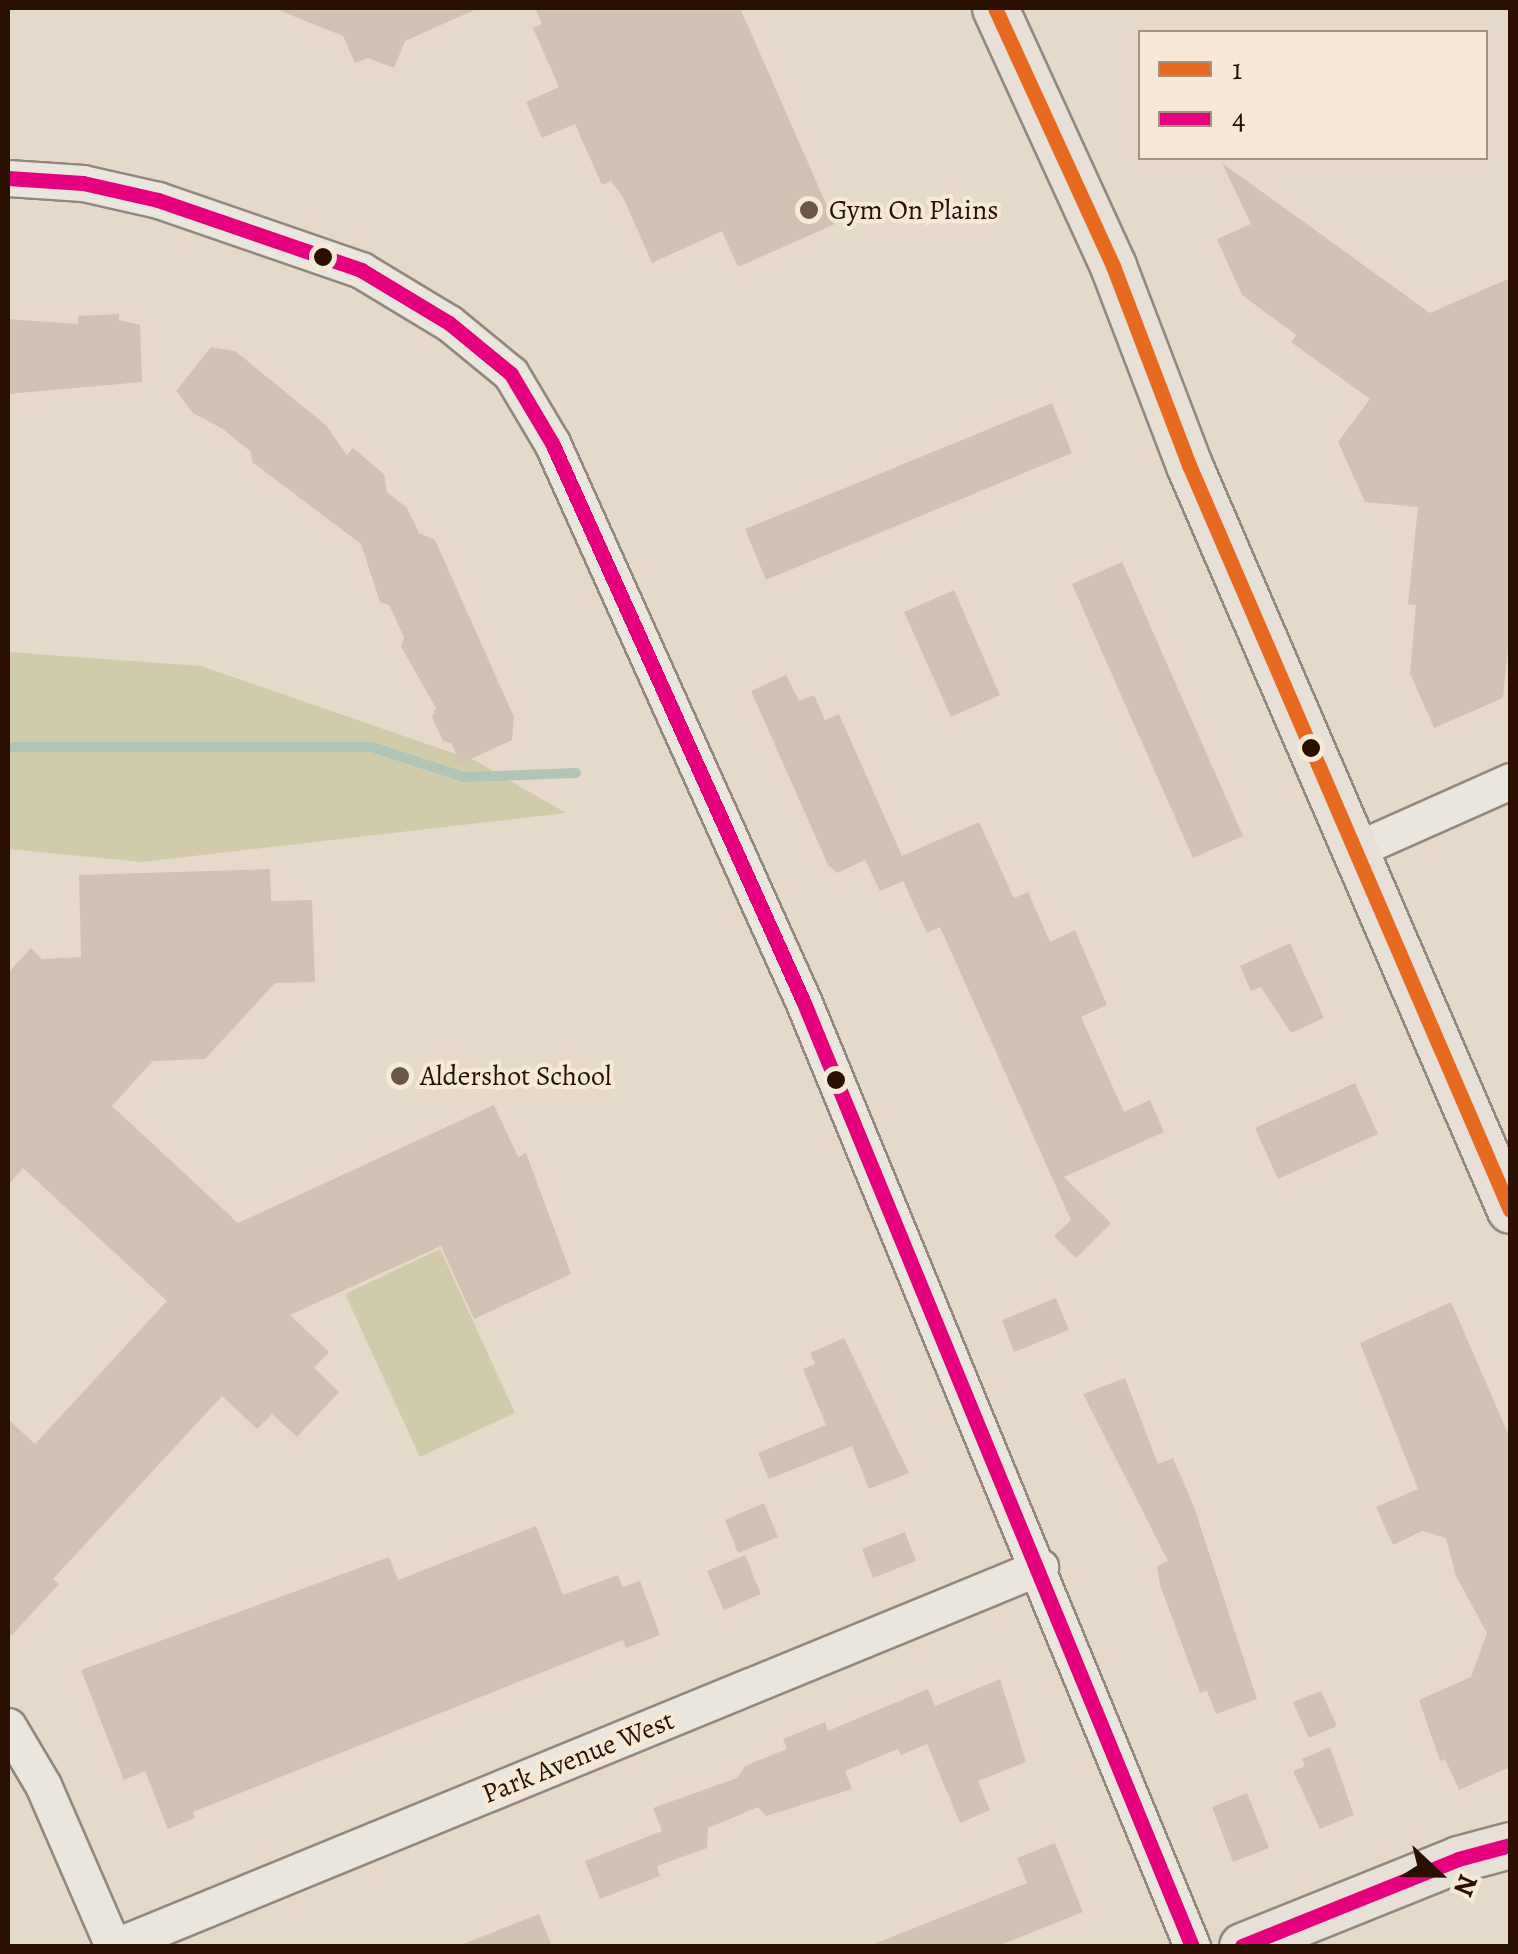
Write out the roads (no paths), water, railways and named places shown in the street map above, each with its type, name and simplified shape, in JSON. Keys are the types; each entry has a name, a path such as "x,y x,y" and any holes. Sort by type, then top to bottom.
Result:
{"main road":[{"path":"995,8 1113,266 1353,851 1510,1210"},
{"path":"1242,1946 1458,1859 1510,1845"}],"street":[{"path":"8,178 82,183 158,200 361,270 449,323 511,374 552,442 732,836 1040,1566 1192,1946"},
{"path":"1353,851 1510,781"},
{"name":"Park Avenue West","path":"115,1946 1040,1566"},
{"path":"8,1726 43,1785 115,1946"}],"waterway":[{"path":"8,747 372,747 464,777 576,773"}],"place":[{"name":"Gym On Plains","path":"809,210"},
{"name":"Aldershot School","path":"400,1076"}]}
